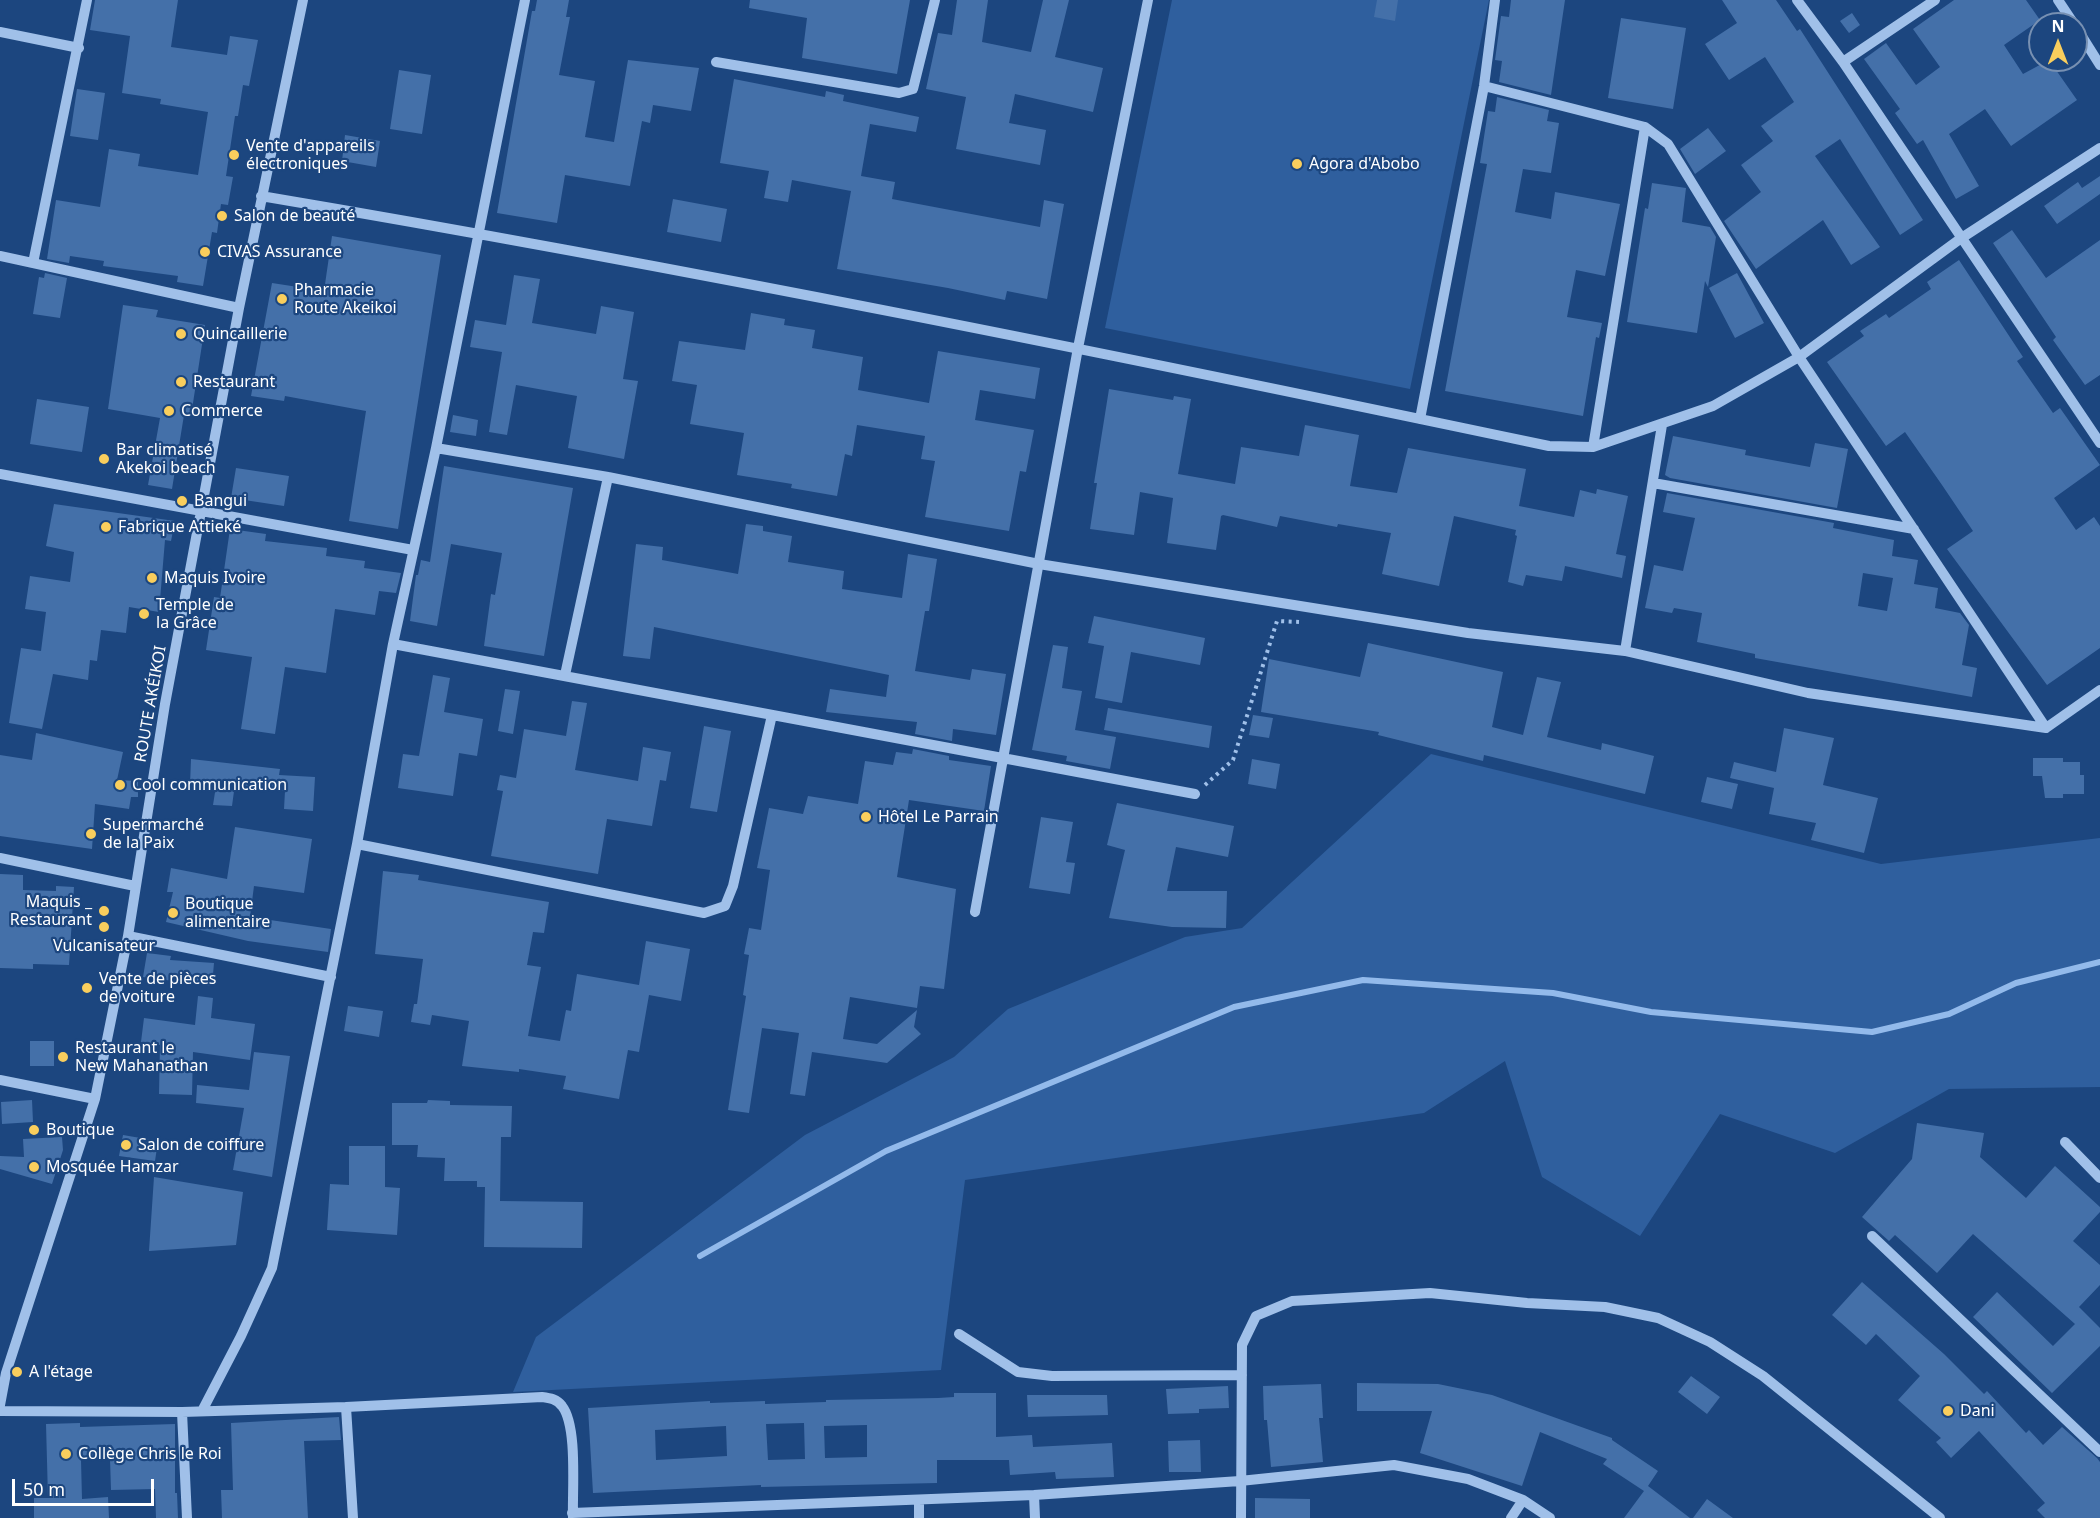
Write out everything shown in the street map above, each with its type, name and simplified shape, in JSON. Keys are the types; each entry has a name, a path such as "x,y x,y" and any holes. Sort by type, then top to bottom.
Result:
{"street":[{"path":"33,263 79,48 87,0"},
{"name":"ROUTE AKÉIKOI","path":"0,1405 3,1372 95,1099 128,936 201,512 239,308 303,0"},
{"path":"202,1411 241,1336 272,1268 357,844 393,644 436,448 525,0"},
{"path":"716,62 899,93 909,92 913,89 935,0"},
{"path":"975,912 1078,348 1148,0"},
{"path":"1420,418 1484,86 1495,0"},
{"path":"1797,0 1843,62 1960,239 2100,443"},
{"path":"1843,62 1935,0"},
{"path":"0,32 79,48"},
{"path":"2088,46 2100,65"},
{"path":"1484,86 1645,127 1668,144 1800,357 2046,728"},
{"path":"1593,447 1645,127"},
{"path":"261,196 480,233 1078,348 1549,446 1593,447 1713,406 1800,357 1960,239 2100,147"},
{"path":"0,256 239,308"},
{"path":"1625,651 1662,425"},
{"path":"436,448 608,477 1039,564 1468,633 1625,651 1808,693 2046,728 2100,690"},
{"path":"0,474 412,549"},
{"path":"565,675 608,477"},
{"path":"1653,483 1914,529"},
{"path":"393,644 1004,756 1195,794"},
{"path":"357,844 704,913 726,906 733,886 772,715"},
{"path":"0,858 135,886"},
{"path":"128,936 331,977"},
{"path":"0,1080 95,1099"},
{"path":"2064,1142 2100,1178"},
{"path":"1872,1236 2100,1452"},
{"path":"1241,1518 1242,1346 1256,1316 1292,1301 1430,1293 1527,1303 1605,1307 1658,1318 1710,1342 1763,1376 1940,1518"},
{"path":"959,1334 1018,1372 1052,1376 1242,1375"},
{"path":"0,1411 183,1413 542,1397 554,1399 565,1409 571,1431 572,1515 750,1512 1034,1495 1240,1481 1394,1465 1468,1479 1523,1500 1550,1518"},
{"path":"346,1407 353,1518"},
{"path":"183,1413 187,1518"},
{"path":"1034,1495 1035,1518"},
{"path":"1511,1518 1523,1500"},
{"path":"919,1501 920,1518"}],"path":[{"path":"1195,794 1233,760 1277,621 1300,622"}],"shaded area":[{"name":"Agora d'Abobo","path":"1172,0 1489,0 1410,389 1105,328"},
{"path":"1431,754 1881,864 2100,838 2100,1087 1949,1089 1835,1153 1720,1114 1640,1236 1542,1177 1505,1061 1424,1113 965,1180 941,1370 513,1392 536,1337 805,1135 954,1057 1008,1009 1185,937 1242,928"}],"building":[{"path":"95,0 178,0 171,47 227,55 230,36 258,40 249,86 243,85 238,116 235,116 226,176 233,177 228,205 221,204 217,233 212,232 203,286 177,282 178,276 103,266 104,261 70,256 69,263 47,259 56,200 100,207 109,149 140,154 138,166 198,175 208,112 160,104 161,99 122,93 130,36 90,30"},
{"path":"537,0 569,0 566,17 570,17 559,75 595,81 585,137 614,142 628,60 699,68 691,111 653,105 650,123 642,121 630,186 565,175 557,223 497,213 532,11 535,11"},
{"path":"750,0 910,0 897,74 802,58 807,18 749,8"},
{"path":"957,0 988,0 982,42 1031,52 1043,0 1069,0 1055,57 1103,68 1093,112 1015,94 1009,123 1046,130 1040,165 956,149 966,97 926,89 938,33 952,35"},
{"path":"1377,0 1398,0 1395,21 1374,17"},
{"path":"1511,0 1565,0 1551,95 1499,82 1502,61 1495,60 1501,16 1509,17"},
{"path":"1722,0 1776,0 1797,31 1800,29 1923,220 1900,235 1840,139 1815,156 1880,247 1851,265 1823,220 1756,269 1724,221 1761,192 1741,165 1773,141 1761,126 1794,102 1765,57 1729,80 1705,44 1737,23"},
{"path":"1954,0 2026,0 2034,12 2028,12 2028,28 2004,45 2023,74 2028,71 2057,72 2077,100 2011,146 1985,109 1949,134 1979,186 1956,199 1923,140 1917,144 1895,113 1900,109 1864,59 1886,43 1916,85 1940,67 1913,29"},
{"path":"1852,13 1860,25 1849,33 1840,21"},
{"path":"1621,18 1686,28 1673,109 1608,98"},
{"path":"399,70 431,75 422,134 390,129"},
{"path":"734,79 825,97 826,91 844,95 843,101 919,117 916,132 870,124 861,176 895,182 892,199 1040,227 1044,200 1064,204 1047,299 1007,291 1005,300 837,269 851,191 792,180 788,202 764,198 769,171 720,163"},
{"path":"77,89 105,93 98,140 70,136"},
{"path":"1497,97 1549,110 1547,121 1559,123 1551,173 1523,169 1515,212 1551,219 1555,192 1620,204 1605,276 1576,270 1567,317 1602,323 1599,338 1596,337 1583,416 1445,391 1487,164 1480,163 1488,111 1495,112"},
{"path":"1708,128 1726,151 1695,174 1680,149"},
{"path":"345,135 380,141 376,167 342,161"},
{"path":"2100,176 2100,194 2057,224 2044,206 2078,182 2082,188"},
{"path":"1652,183 1686,188 1682,222 1710,227 1716,237 1708,287 1705,281 1697,333 1627,322 1645,208 1648,209"},
{"path":"673,199 727,209 721,242 667,232"},
{"path":"2012,230 2046,278 2100,240 2100,375 2085,385 2053,340 2056,337 1993,243"},
{"path":"332,236 441,255 398,529 349,521 366,411 285,396 284,401 251,396 272,283 324,291"},
{"path":"1959,260 2023,357 2017,361 2053,413 2060,408 2100,465 2054,498 2076,530 2094,517 2100,526 2100,648 2047,685 1947,549 1973,531 1942,485 1905,432 1886,446 1827,362 1864,336 1860,331 1886,314 1889,318 1931,289 1927,282"},
{"path":"45,273 67,278 60,318 33,314 39,277 44,278"},
{"path":"1737,273 1764,323 1735,338 1709,288"},
{"path":"514,275 540,279 532,323 596,334 601,306 634,312 623,379 638,381 624,459 568,448 577,396 516,385 507,435 489,432 502,352 470,347 475,320 506,325"},
{"path":"123,305 158,310 156,317 205,325 191,416 184,415 172,489 148,485 160,418 108,409"},
{"path":"751,313 785,319 784,325 815,330 812,348 863,357 858,390 929,403 938,351 1040,368 1035,399 980,390 975,420 1034,430 1026,472 1020,471 1009,531 925,517 935,461 921,459 925,436 857,425 852,456 845,454 837,496 791,488 792,484 737,475 744,433 690,424 697,385 672,381 679,341 745,350"},
{"path":"1109,389 1173,400 1174,396 1191,399 1178,474 1235,484 1241,447 1299,456 1305,425 1359,435 1350,486 1397,493 1408,448 1526,469 1519,506 1574,517 1580,490 1596,494 1597,489 1628,496 1616,554 1626,556 1622,578 1565,566 1562,581 1526,575 1523,586 1508,582 1517,536 1515,535 1516,530 1454,516 1439,586 1382,574 1391,533 1338,524 1337,527 1280,516 1277,527 1223,515 1216,550 1167,543 1173,498 1140,492 1134,535 1090,529 1097,483 1094,483"},
{"path":"37,399 89,407 82,452 30,444"},
{"path":"453,415 478,420 476,436 450,432"},
{"path":"1673,436 1746,450 1745,455 1810,467 1815,443 1848,449 1837,508 1670,478 1665,475"},
{"path":"444,466 573,488 544,656 484,646 491,594 495,595 502,553 451,544 437,626 410,621 416,575 418,575 421,560 430,562"},
{"path":"236,468 289,476 284,506 231,498"},
{"path":"1667,493 1834,523 1833,528 1894,540 1892,556 1918,560 1914,584 1938,588 1935,608 1960,613 1969,625 1962,665 1977,668 1972,697 1755,658 1755,654 1697,642 1702,613 1674,608 1672,613 1645,608 1654,565 1683,571 1695,518 1663,512","holes":["1863,573 1893,578 1887,611 1858,606"]},
{"path":"54,504 175,521 171,541 165,540 159,612 129,607 126,633 101,630 97,661 90,660 88,680 53,674 42,729 9,723 21,648 41,651 46,612 25,609 30,576 70,582 74,552 46,546"},
{"path":"746,524 763,526 763,531 792,536 788,562 844,571 842,589 902,598 908,554 937,559 929,611 925,611 915,671 970,680 972,669 1006,674 996,735 953,729 952,741 915,734 917,722 826,712 830,689 886,697 889,675 654,627 650,659 623,656 636,544 663,547 662,560 738,574"},
{"path":"230,529 266,534 265,541 327,548 326,556 365,561 364,568 401,573 396,593 379,591 375,615 335,609 326,673 285,667 275,734 241,729 252,657 206,650 214,597 220,598"},
{"path":"1094,616 1205,638 1200,665 1131,652 1122,703 1095,698 1104,646 1088,643"},
{"path":"1368,643 1503,672 1492,727 1523,735 1537,677 1561,682 1547,737 1601,750 1602,743 1654,756 1645,794 1484,755 1483,761 1378,735 1379,732 1261,712 1269,659 1360,677"},
{"path":"1053,645 1068,647 1062,688 1082,691 1075,730 1116,737 1110,769 1066,761 1067,756 1032,750"},
{"path":"433,675 450,678 444,712 483,719 477,756 459,753 453,796 398,788 403,754 419,756"},
{"path":"505,689 520,691 513,734 498,731"},
{"path":"572,701 587,703 575,770 638,781 643,747 671,752 666,781 660,780 652,826 607,819 598,874 491,856 503,791 497,790 500,775 516,778 524,729 566,736"},
{"path":"1108,708 1212,726 1209,748 1104,730"},
{"path":"1253,715 1273,718 1269,738 1249,735"},
{"path":"704,726 731,731 717,812 690,808"},
{"path":"1784,728 1834,738 1823,785 1878,798 1864,853 1811,840 1816,823 1769,814 1774,788 1730,778 1734,762 1776,772"},
{"path":"36,733 123,752 117,780 138,781 138,797 131,797 129,809 95,804 92,849 0,836 0,755 32,760"},
{"path":"913,749 949,756 949,760 991,766 984,811 909,800 897,877 956,889 944,989 920,986 917,1008 850,997 843,1039 877,1044 917,1010 914,1027 921,1034 887,1063 812,1052 805,1096 790,1094 799,1033 762,1028 749,1113 728,1110 746,996 743,995 749,955 744,954 749,928 761,930 770,870 757,868 769,808 803,814 808,796 858,804 865,761 893,765 896,752 912,754"},
{"path":"2033,758 2063,758 2063,762 2080,762 2080,775 2084,775 2084,794 2063,794 2063,798 2045,798 2042,776 2033,776"},
{"path":"191,759 280,769 279,775 315,777 313,811 284,809 285,791 235,784 232,806 213,805 216,786 190,785"},
{"path":"1252,759 1280,764 1276,789 1248,784"},
{"path":"1707,777 1738,784 1732,809 1701,802"},
{"path":"1117,803 1234,826 1228,857 1176,847 1167,891 1227,891 1226,928 1172,927 1109,918 1125,850 1107,845"},
{"path":"1041,817 1073,822 1066,862 1075,863 1070,894 1029,888"},
{"path":"235,827 312,839 304,893 254,886 250,917 331,929 328,952 248,941 166,922 173,892 167,892 171,868 227,879"},
{"path":"383,871 419,875 418,880 549,902 544,933 533,932 527,965 541,967 528,1036 560,1041 566,1010 571,1011 577,974 639,985 646,941 690,949 681,1001 649,995 639,1052 628,1050 619,1099 563,1089 566,1076 519,1069 519,1072 462,1066 469,1021 432,1015 430,1025 411,1022 414,1004 417,1004 423,959 375,954"},
{"path":"0,874 23,875 23,890 56,891 56,886 74,887 69,965 33,964 33,969 0,968"},
{"path":"147,953 171,956 170,960 214,963 212,986 143,977"},
{"path":"198,996 213,998 211,1018 255,1024 250,1060 193,1052 192,1095 159,1094 160,1045 141,1042 144,1018 195,1025"},
{"path":"348,1006 383,1011 379,1037 344,1031"},
{"path":"30,1041 54,1041 54,1066 30,1066"},
{"path":"254,1052 290,1056 272,1177 233,1170 244,1108 196,1103 197,1085 249,1090"},
{"path":"32,1100 33,1122 2,1124 1,1102"},
{"path":"428,1100 450,1101 450,1105 512,1106 511,1137 501,1137 500,1201 583,1202 582,1248 484,1247 485,1187 477,1187 477,1181 444,1181 445,1158 417,1157 418,1145 392,1145 392,1103 427,1103"},
{"path":"1917,1123 1984,1133 1980,1157 2026,1198 2055,1166 2100,1207 2100,1212 2073,1241 2100,1265 2100,1285 2079,1307 2100,1328 2100,1346 2052,1393 1973,1317 1997,1292 2053,1346 2075,1324 1973,1234 1937,1273 1895,1235 1889,1241 1862,1217 1912,1159"},
{"path":"123,1135 158,1141 155,1161 119,1156"},
{"path":"62,1137 63,1150 52,1184 0,1169 0,1156 24,1157 23,1139"},
{"path":"349,1146 385,1146 385,1187 400,1188 397,1235 327,1230 330,1184 349,1185"},
{"path":"154,1177 243,1192 236,1245 149,1251"},
{"path":"1862,1282 1944,1354 1984,1394 1987,1391 2026,1433 2029,1430 2043,1445 2062,1427 2097,1458 2100,1462 2100,1518 2045,1518 2037,1510 2045,1503 1979,1431 1951,1458 1936,1442 1941,1438 1898,1400 1920,1376 1876,1334 1866,1345 1832,1315"},
{"path":"1691,1376 1720,1397 1707,1414 1678,1392"},
{"path":"1357,1383 1438,1384 1492,1395 1612,1438 1658,1471 1648,1486 1690,1518 1624,1518 1644,1491 1603,1464 1607,1459 1540,1432 1522,1486 1420,1453 1432,1411 1357,1411"},
{"path":"1321,1384 1323,1418 1319,1418 1323,1462 1271,1467 1267,1420 1264,1420 1263,1386"},
{"path":"1228,1386 1229,1408 1199,1409 1199,1413 1168,1414 1166,1389"},
{"path":"954,1393 996,1393 996,1437 1032,1435 1033,1447 1112,1443 1114,1477 1056,1479 1055,1472 1010,1475 1009,1460 937,1460 937,1483 761,1487 761,1485 593,1493 588,1408 710,1401 710,1403 765,1401 765,1404 954,1397","holes":["804,1423 805,1459 768,1460 766,1424","867,1425 867,1457 825,1458 824,1426","726,1426 727,1456 656,1460 655,1430"]},
{"path":"1027,1395 1107,1395 1108,1415 1028,1417"},
{"path":"339,1417 341,1440 304,1441 308,1518 222,1518 221,1490 233,1490 231,1423"},
{"path":"80,1423 80,1427 175,1424 175,1493 177,1493 178,1518 156,1518 155,1489 111,1490 110,1459 81,1460 82,1499 108,1497 109,1518 34,1518 34,1498 48,1498 46,1424"},
{"path":"1200,1440 1201,1472 1169,1472 1168,1441"},
{"path":"1255,1498 1310,1499 1310,1518 1255,1518"},
{"path":"1707,1499 1733,1518 1693,1518"}],"waterway":[{"path":"700,1256 886,1151 1234,1007 1363,980 1553,993 1651,1012 1872,1032 1949,1014 2016,983 2100,962"}],"place":[{"name":"Vente d'appareils électroniques","path":"234,155"},
{"name":"Agora d'Abobo","path":"1297,164"},
{"name":"Salon de beauté","path":"222,216"},
{"name":"CIVAS Assurance","path":"205,252"},
{"name":"Pharmacie Route Akeikoi","path":"282,299"},
{"name":"Quincaillerie","path":"181,334"},
{"name":"Restaurant","path":"181,382"},
{"name":"Commerce","path":"169,411"},
{"name":"Bar climatisé Akekoi beach","path":"104,459"},
{"name":"Bangui","path":"182,501"},
{"name":"Fabrique Attieké","path":"106,527"},
{"name":"Maquis Ivoire","path":"152,578"},
{"name":"Temple de la Grâce","path":"144,614"},
{"name":"Cool communication","path":"120,785"},
{"name":"Hôtel Le Parrain","path":"866,817"},
{"name":"Supermarché de la Paix","path":"91,834"},
{"name":"Maquis _ Restaurant","path":"104,911"},
{"name":"Boutique alimentaire","path":"173,913"},
{"name":"Vulcanisateur","path":"104,927"},
{"name":"Vente de pièces de voiture","path":"87,988"},
{"name":"Restaurant le New Mahanathan","path":"63,1057"},
{"name":"Boutique","path":"34,1130"},
{"name":"Salon de coiffure","path":"126,1145"},
{"name":"Mosquée Hamzar","path":"34,1167"},
{"name":"A l'étage","path":"17,1372"},
{"name":"Dani","path":"1948,1411"},
{"name":"Collège Chris le Roi","path":"66,1454"}]}
